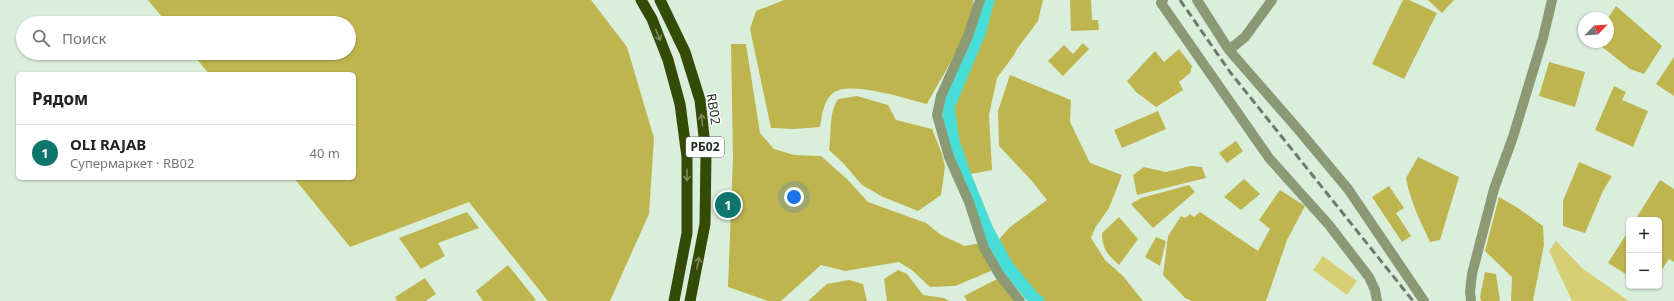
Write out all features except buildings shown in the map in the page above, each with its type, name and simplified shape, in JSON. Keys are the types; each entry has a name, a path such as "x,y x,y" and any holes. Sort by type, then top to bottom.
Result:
{"highway":[{"name":"РБ02","path":"641,0 652,19 674,82 680,104 687,157 687,233 674,301"},
{"name":"RB02","path":"660,0 685,52 700,100 706,154 705,224 690,301"}],"street":[{"path":"980,0 968,36 941,96 937,115 949,157 969,202 984,248 999,274 1020,301"},
{"path":"1163,0 1161,3 1269,158 1329,225 1369,277 1375,290 1377,301"},
{"path":"1197,0 1229,50 1348,189 1424,301"},
{"path":"1229,50 1245,37 1272,0"},
{"path":"1471,301 1470,292 1472,274 1494,189 1515,130 1543,38 1552,0"}],"shaded area":[{"path":"148,0 591,0 627,47 654,138 649,214 610,301 548,301 469,202 350,247 296,180 356,180 356,72 207,72 198,60 356,60 356,16 161,16"},
{"path":"784,0 973,0 973,10 956,52 927,104 865,89 841,90 833,93 827,100 820,127 794,129 771,128 750,29 756,11"},
{"path":"990,0 1043,0 1038,21 997,78 989,115 992,170 966,175 955,142 950,108 981,33"},
{"path":"1070,0 1091,0 1092,20 1098,20 1099,30 1071,31"},
{"path":"1403,0 1409,0 1437,13 1404,79 1372,64"},
{"path":"1428,0 1454,0 1442,13"},
{"path":"1616,6 1662,46 1644,74 1630,69 1604,48 1614,48 1614,12 1612,12"},
{"path":"1083,43 1089,49 1063,76 1048,61 1064,45 1073,54"},
{"path":"731,44 746,44 760,133 774,149 794,155 821,156 847,179 868,202 926,223 941,235 965,246 980,243 991,271 955,286 930,287 913,271 899,262 845,271 821,265 781,301 768,301 728,287 733,157"},
{"path":"1179,49 1192,66 1190,73 1179,82 1183,90 1156,107 1136,92 1127,81 1155,51 1164,62"},
{"path":"1674,57 1674,96 1656,84"},
{"path":"1549,62 1585,72 1575,107 1539,96"},
{"path":"1010,75 1071,100 1070,122 1090,163 1122,175 1109,208 1095,228 1091,238 1105,260 1123,276 1143,301 1042,301 1029,291 1010,266 996,243 1009,228 1047,200 1032,181 999,146 998,111"},
{"path":"1614,86 1626,92 1622,100 1648,111 1633,147 1595,130"},
{"path":"857,96 888,105 896,120 932,129 942,154 945,167 941,195 918,211 883,197 862,185 844,164 829,150 833,111 838,99"},
{"path":"1158,111 1166,129 1122,148 1114,130"},
{"path":"1236,141 1243,151 1227,163 1219,153"},
{"path":"1418,157 1459,177 1440,240 1430,242 1410,194 1406,178"},
{"path":"1579,162 1612,176 1603,191 1585,233 1563,226 1563,201"},
{"path":"1191,166 1202,167 1206,178 1137,195 1133,175 1144,167 1166,172"},
{"path":"1244,179 1260,194 1241,210 1224,197"},
{"path":"1660,180 1674,189 1674,262 1669,259 1662,270 1662,217 1637,217"},
{"path":"1189,185 1195,192 1153,228 1131,204 1141,198"},
{"path":"1389,186 1404,208 1396,213 1411,236 1402,242 1372,197"},
{"path":"1280,190 1305,206 1287,240 1266,301 1192,301 1185,298 1163,275 1168,236 1181,216 1185,218 1190,214 1194,217 1200,212 1258,251 1270,229 1259,220"},
{"path":"1499,197 1518,208 1543,226 1544,245 1533,301 1511,301 1512,277 1485,251"},
{"path":"467,212 479,228 438,243 445,256 421,269 399,238"},
{"path":"1119,217 1138,239 1119,265 1104,248 1102,233"},
{"path":"1626,235 1626,274 1608,263"},
{"path":"1156,237 1166,241 1160,266 1145,257"},
{"path":"1556,241 1583,269 1629,301 1572,301 1549,251"},
{"path":"1323,256 1357,281 1347,295 1313,270"},
{"path":"508,265 536,300 483,301 476,291"},
{"path":"898,270 907,274 923,295 944,298 949,301 887,301 884,279"},
{"path":"1485,272 1496,274 1500,301 1481,301 1480,297"},
{"path":"425,278 436,294 427,301 397,301 395,297"},
{"path":"999,278 1015,301 967,301 964,296"},
{"path":"849,280 863,284 867,301 808,301 827,284"}],"waterway":[{"path":"988,0 980,31 948,107 953,141 965,176 987,230 1007,266 1034,299 1038,301"}],"railway":[{"path":"1180,0 1230,72 1413,301"}],"place":[{"name":"OLI RAJAB","path":"728,205"}]}
